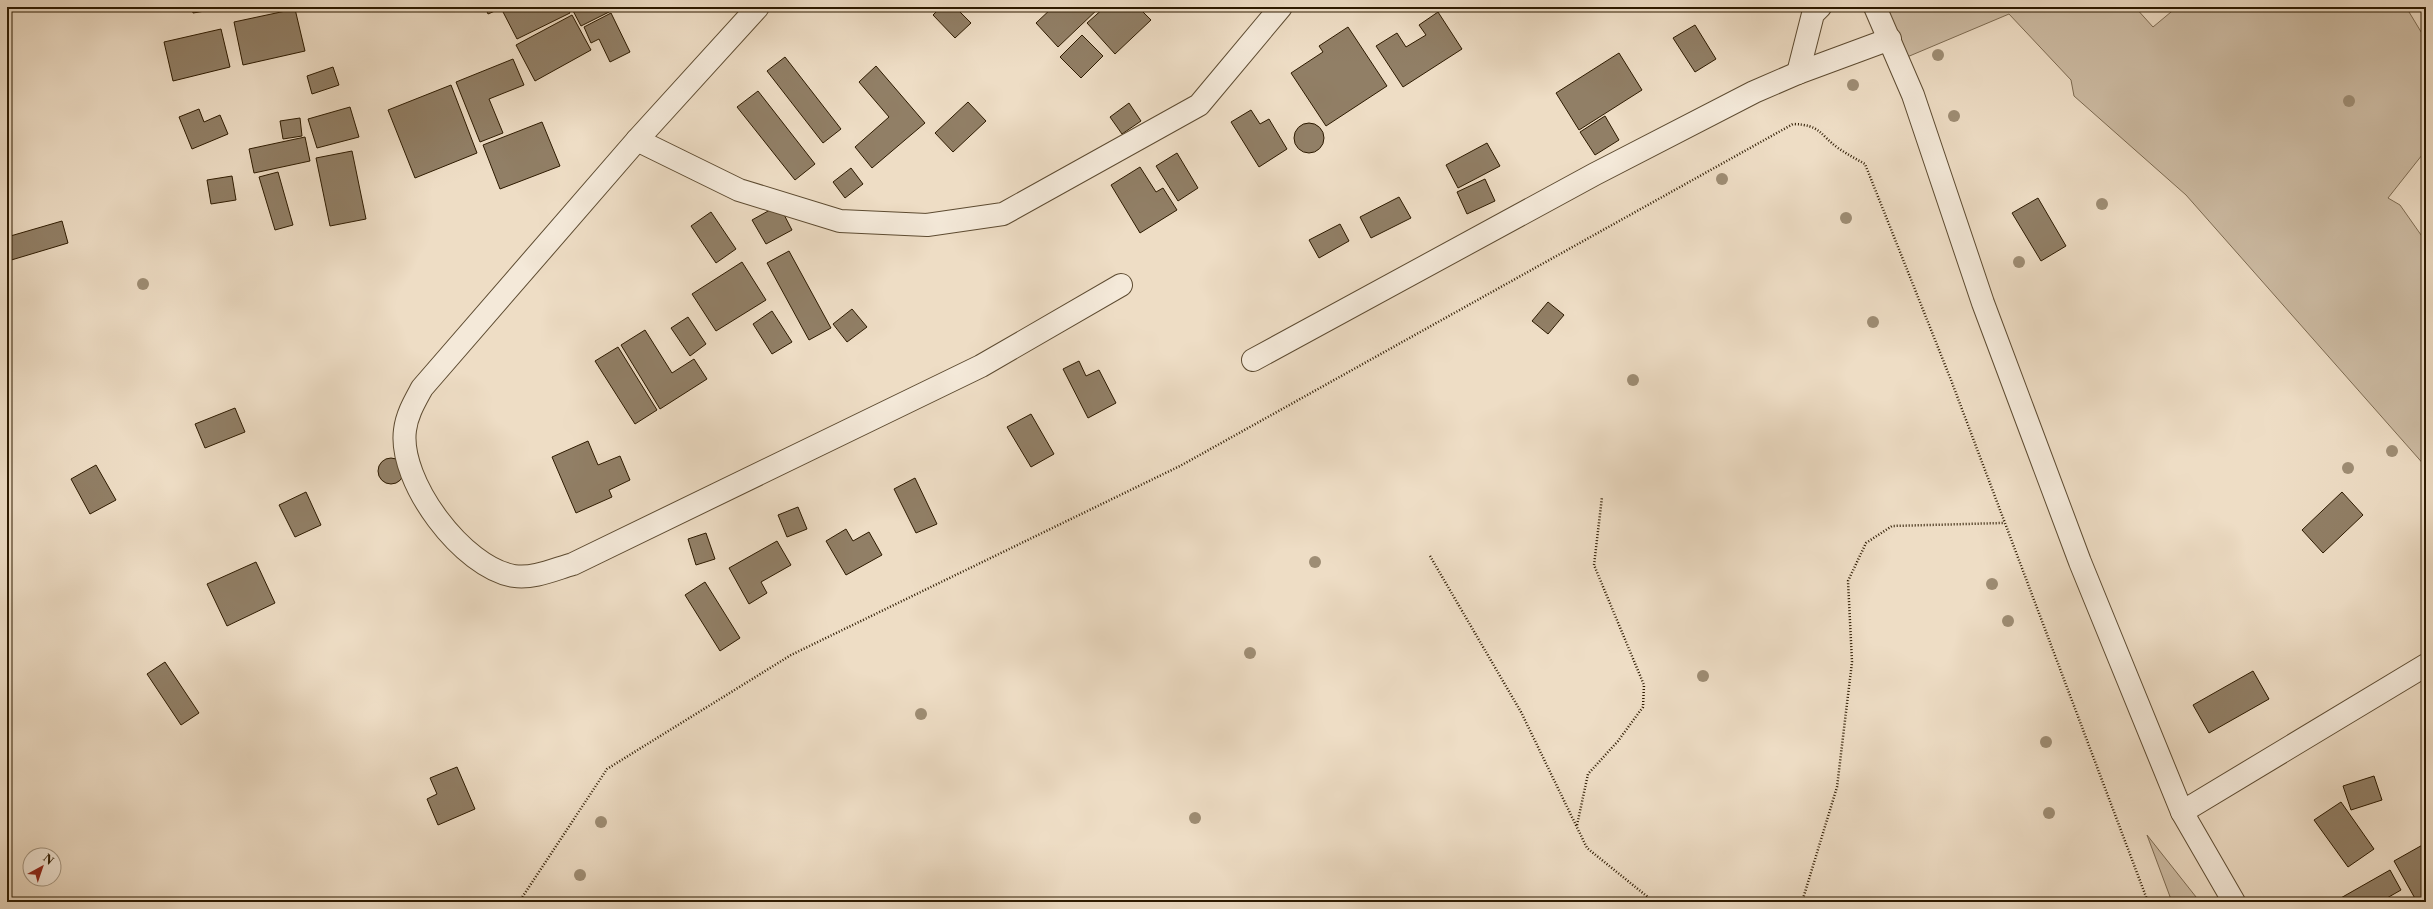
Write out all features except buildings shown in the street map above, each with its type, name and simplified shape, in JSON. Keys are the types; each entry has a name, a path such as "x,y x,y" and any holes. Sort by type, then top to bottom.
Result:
{"street":[{"path":"758,7 637,140 422,388 410,409 404,430 408,459 422,496 438,520 464,550 484,564 514,576 539,574 574,564 981,366 1121,285"},
{"path":"637,140 739,190 840,221 927,225 1003,214 1199,105 1281,7"},
{"path":"1798,73 1813,14 1820,7"},
{"path":"1875,7 1890,39 1928,138 1983,303 2080,562 2182,812 2234,902"},
{"path":"1253,360 1595,174 1754,92 1798,73 1890,39"},
{"path":"2182,812 2426,665"}],"path":[{"path":"519,902 607,768 784,659 1129,489 1180,466 1793,124 1804,124 1823,132 1837,147 1864,164 1950,380 2148,902"},
{"path":"1577,826 1588,774 1618,741 1643,707 1644,685 1594,565 1602,497"},
{"path":"1802,902 1837,787 1852,662 1848,582 1866,543 1892,526 2004,523"},
{"path":"1430,556 1521,712 1587,848 1654,902"}],"shaded area":[{"path":"1855,7 2135,7 2153,27 2177,7 2406,7 2426,40 2426,150 2388,198 2400,205 2426,242 2426,467 2186,195 2074,96 2071,80 2009,14 1900,60 1883,21"},
{"path":"2147,835 2200,902 2172,902"}]}
